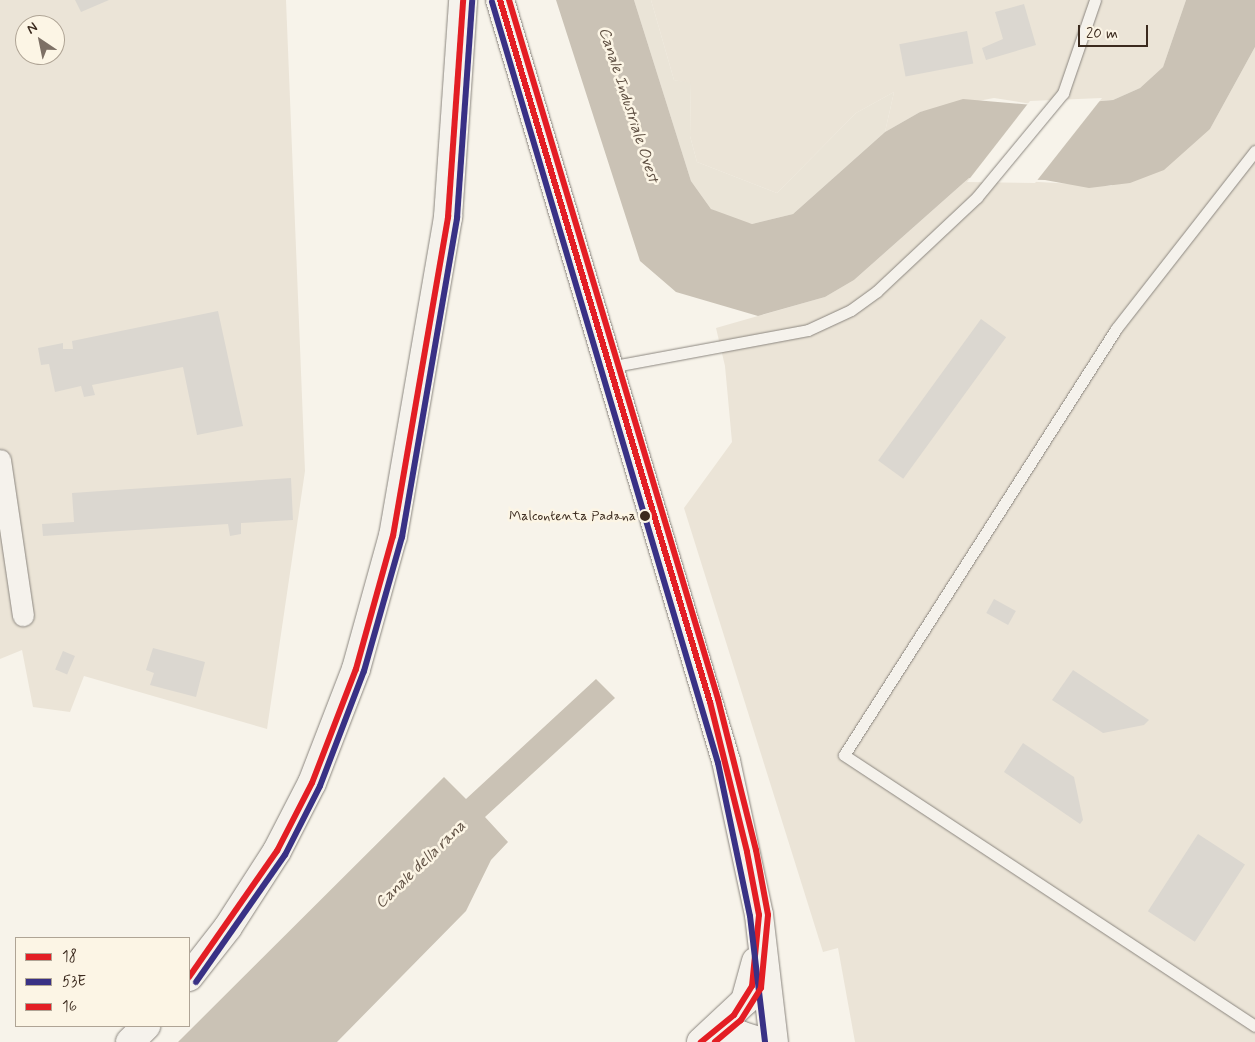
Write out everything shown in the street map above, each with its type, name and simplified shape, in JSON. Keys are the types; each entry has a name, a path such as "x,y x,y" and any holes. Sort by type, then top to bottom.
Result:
{"street":[{"path":"190,976 228,927 277,851 312,783 356,669 393,536 448,217 464,0"},
{"path":"500,0 722,744 759,915 774,1042"},
{"path":"0,460 23,615"},
{"path":"703,1042 734,1015 752,986 759,915"},
{"path":"130,1042 145,1027"},
{"path":"703,1042 740,1035 762,1042"}],"lane":[{"path":"608,367 754,342 835,319 902,270 992,180 1063,93 1095,0"},
{"path":"1255,150 1116,329 844,755 1255,1026"}],"shaded area":[{"path":"0,0 286,0 305,471 267,729 84,676 70,712 33,707 22,650 0,659"},
{"path":"634,0 651,0 674,80 691,83 690,136 697,162 777,193 856,113 894,92 885,132 793,214 752,224 729,219 711,209 691,181"},
{"path":"651,0 1186,0 1163,67 1140,88 1113,100 1044,106 994,98 920,112 885,132 894,92 856,113 777,193 697,162 690,136 691,84 674,80"},
{"path":"1255,47 1255,1042 855,1042 838,948 823,952 684,508 732,442 725,366 716,328 825,297 854,280 969,178 1111,186 1210,129"}],"water":[{"name":"Canale Industriale Ovest","path":"556,0 634,0 691,181 711,209 752,224 793,214 885,132 920,112 963,99 1044,106 1113,100 1140,88 1163,67 1186,0 1255,0 1255,47 1210,129 1164,170 1130,183 1089,188 1045,180 969,178 854,280 825,297 758,316 676,292 640,261"},
{"name":"Canale della rana","path":"596,679 615,698 485,817 508,842 491,860 466,911 337,1042 178,1042 444,777 466,799"}],"pier":[{"path":"1102,98 1035,183 967,182 1030,101"}],"building":[{"path":"75,0 109,0 81,12"},
{"path":"1024,4 1036,45 986,60 982,48 1003,39 995,12"},
{"path":"967,31 973,63 906,77 899,44"},
{"path":"218,311 243,426 197,435 183,367 92,385 95,395 84,397 81,386 55,392 49,364 41,365 38,348 63,343 63,349 73,349 72,341"},
{"path":"981,319 1006,337 903,479 878,461"},
{"path":"291,478 293,520 241,523 241,534 230,536 228,524 43,536 42,524 74,522 72,493"},
{"path":"994,599 1016,611 1008,625 986,613"},
{"path":"153,648 205,662 196,697 150,685 154,673 146,670"},
{"path":"63,651 75,656 67,674 55,669"},
{"path":"1073,670 1149,720 1144,725 1103,733 1052,700"},
{"path":"1023,743 1074,777 1083,820 1080,824 1004,772"},
{"path":"1198,834 1245,864 1195,942 1148,911"}],"transit line":[{"name":"18","path":"190,976 277,851 312,783 356,669 393,536 448,217 463,0"},
{"name":"18","path":"500,0 710,702 747,852 759,915 752,986 734,1015 701,1042"},
{"name":"16","path":"509,0 718,699 756,850 768,915 761,988 741,1020 715,1042"},
{"name":"53E","path":"196,982 285,855 320,786 364,671 402,537 457,218 472,1"},
{"name":"53E","path":"492,2 718,763 750,916 765,1042"}],"place":[{"name":"Malcontenta Padana","path":"645,516"}]}
